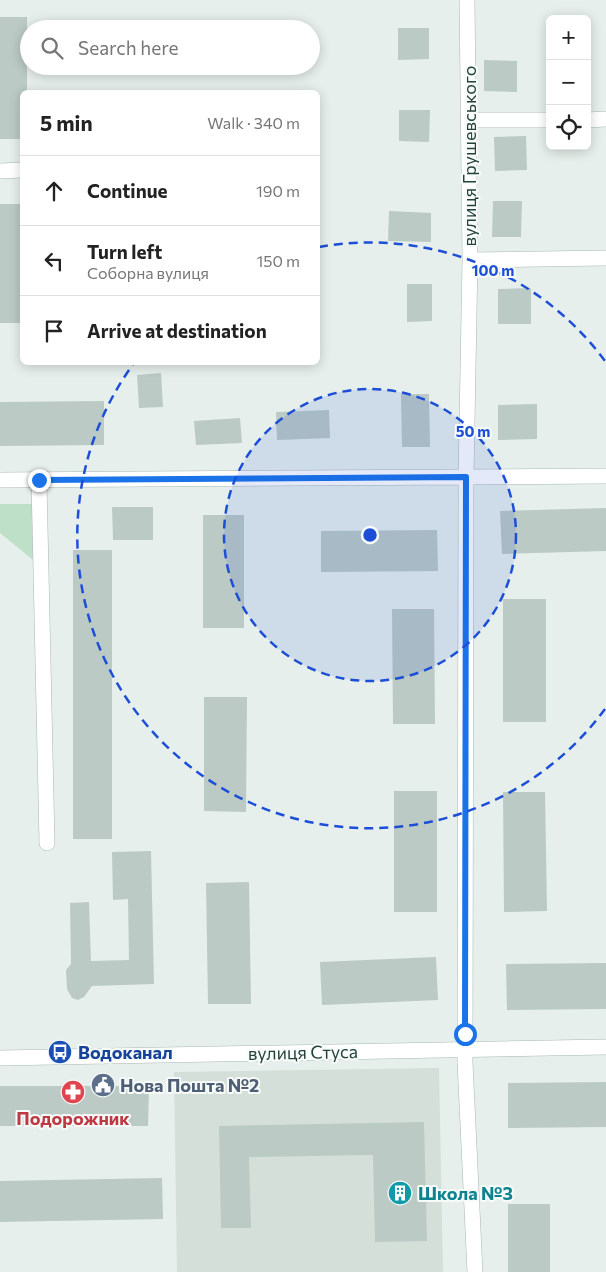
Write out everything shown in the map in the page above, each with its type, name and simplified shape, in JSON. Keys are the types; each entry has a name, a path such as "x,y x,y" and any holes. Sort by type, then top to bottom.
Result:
{"street":[{"name":"вулиця Грушевського","path":"467,0 470,260 466,477 465,1049 475,1272"},
{"path":"468,120 546,120"},
{"path":"591,120 606,120"},
{"path":"0,171 20,170"},
{"path":"470,260 606,258"},
{"path":"0,480 606,476"},
{"path":"39,480 47,842"},
{"name":"вулиця Стуса","path":"0,1058 606,1047"}],"shaded area":[{"path":"439,1068 443,1272 177,1272 174,1072"}],"green space":[{"path":"0,504 38,504 38,564 0,533"}],"building":[{"path":"0,17 27,17 27,20 20,20 20,75 27,75 27,90 20,90 20,139 0,139"},
{"path":"398,28 429,28 429,59 398,60"},
{"path":"484,60 517,61 517,92 484,91"},
{"path":"399,110 430,110 429,142 399,141"},
{"path":"526,136 527,170 495,171 494,137"},
{"path":"493,201 522,201 521,237 492,237"},
{"path":"0,204 20,204 20,323 0,323"},
{"path":"389,211 431,213 431,242 388,241"},
{"path":"407,284 432,284 432,321 407,322"},
{"path":"531,288 531,324 498,324 498,289"},
{"path":"161,373 163,407 139,408 137,375"},
{"path":"401,394 429,394 430,447 402,447"},
{"path":"104,401 104,445 0,446 0,402"},
{"path":"537,404 537,439 498,440 498,405"},
{"path":"329,410 330,438 277,440 276,412"},
{"path":"240,418 242,443 196,445 194,421"},
{"path":"112,507 153,507 153,540 113,540"},
{"path":"606,508 606,551 502,554 500,511"},
{"path":"203,515 244,515 244,628 203,628"},
{"path":"437,530 438,571 321,572 321,531"},
{"path":"73,550 112,550 112,839 73,839"},
{"path":"503,599 546,599 546,722 503,722"},
{"path":"392,609 434,609 435,724 393,724"},
{"path":"204,697 247,697 246,812 204,811"},
{"path":"394,791 437,791 437,912 394,912"},
{"path":"503,792 545,792 547,911 504,912"},
{"path":"151,851 154,984 92,986 84,997 78,1000 72,998 67,989 66,970 71,964 70,903 89,902 91,961 129,960 128,899 113,900 112,852"},
{"path":"249,882 251,1004 208,1004 206,883"},
{"path":"436,957 438,1000 322,1005 320,962"},
{"path":"606,963 606,1009 507,1010 506,964"},
{"path":"606,1082 606,1127 508,1128 508,1083"},
{"path":"0,1086 149,1086 148,1126 0,1126"},
{"name":"Школа №3","path":"424,1122 427,1241 375,1242 373,1155 249,1157 251,1228 221,1228 219,1126"},
{"path":"162,1178 163,1219 0,1222 0,1181"},
{"path":"508,1204 550,1204 550,1272 508,1272"}],"place":[{"name":"Водоканал","path":"60,1052"},
{"name":"Нова Пошта №2","path":"103,1085"},
{"name":"Подорожник","path":"73,1092"},
{"name":"Школа №3","path":"400,1193"}],"route":[{"path":"39,480 466,477 465,1034"}]}
